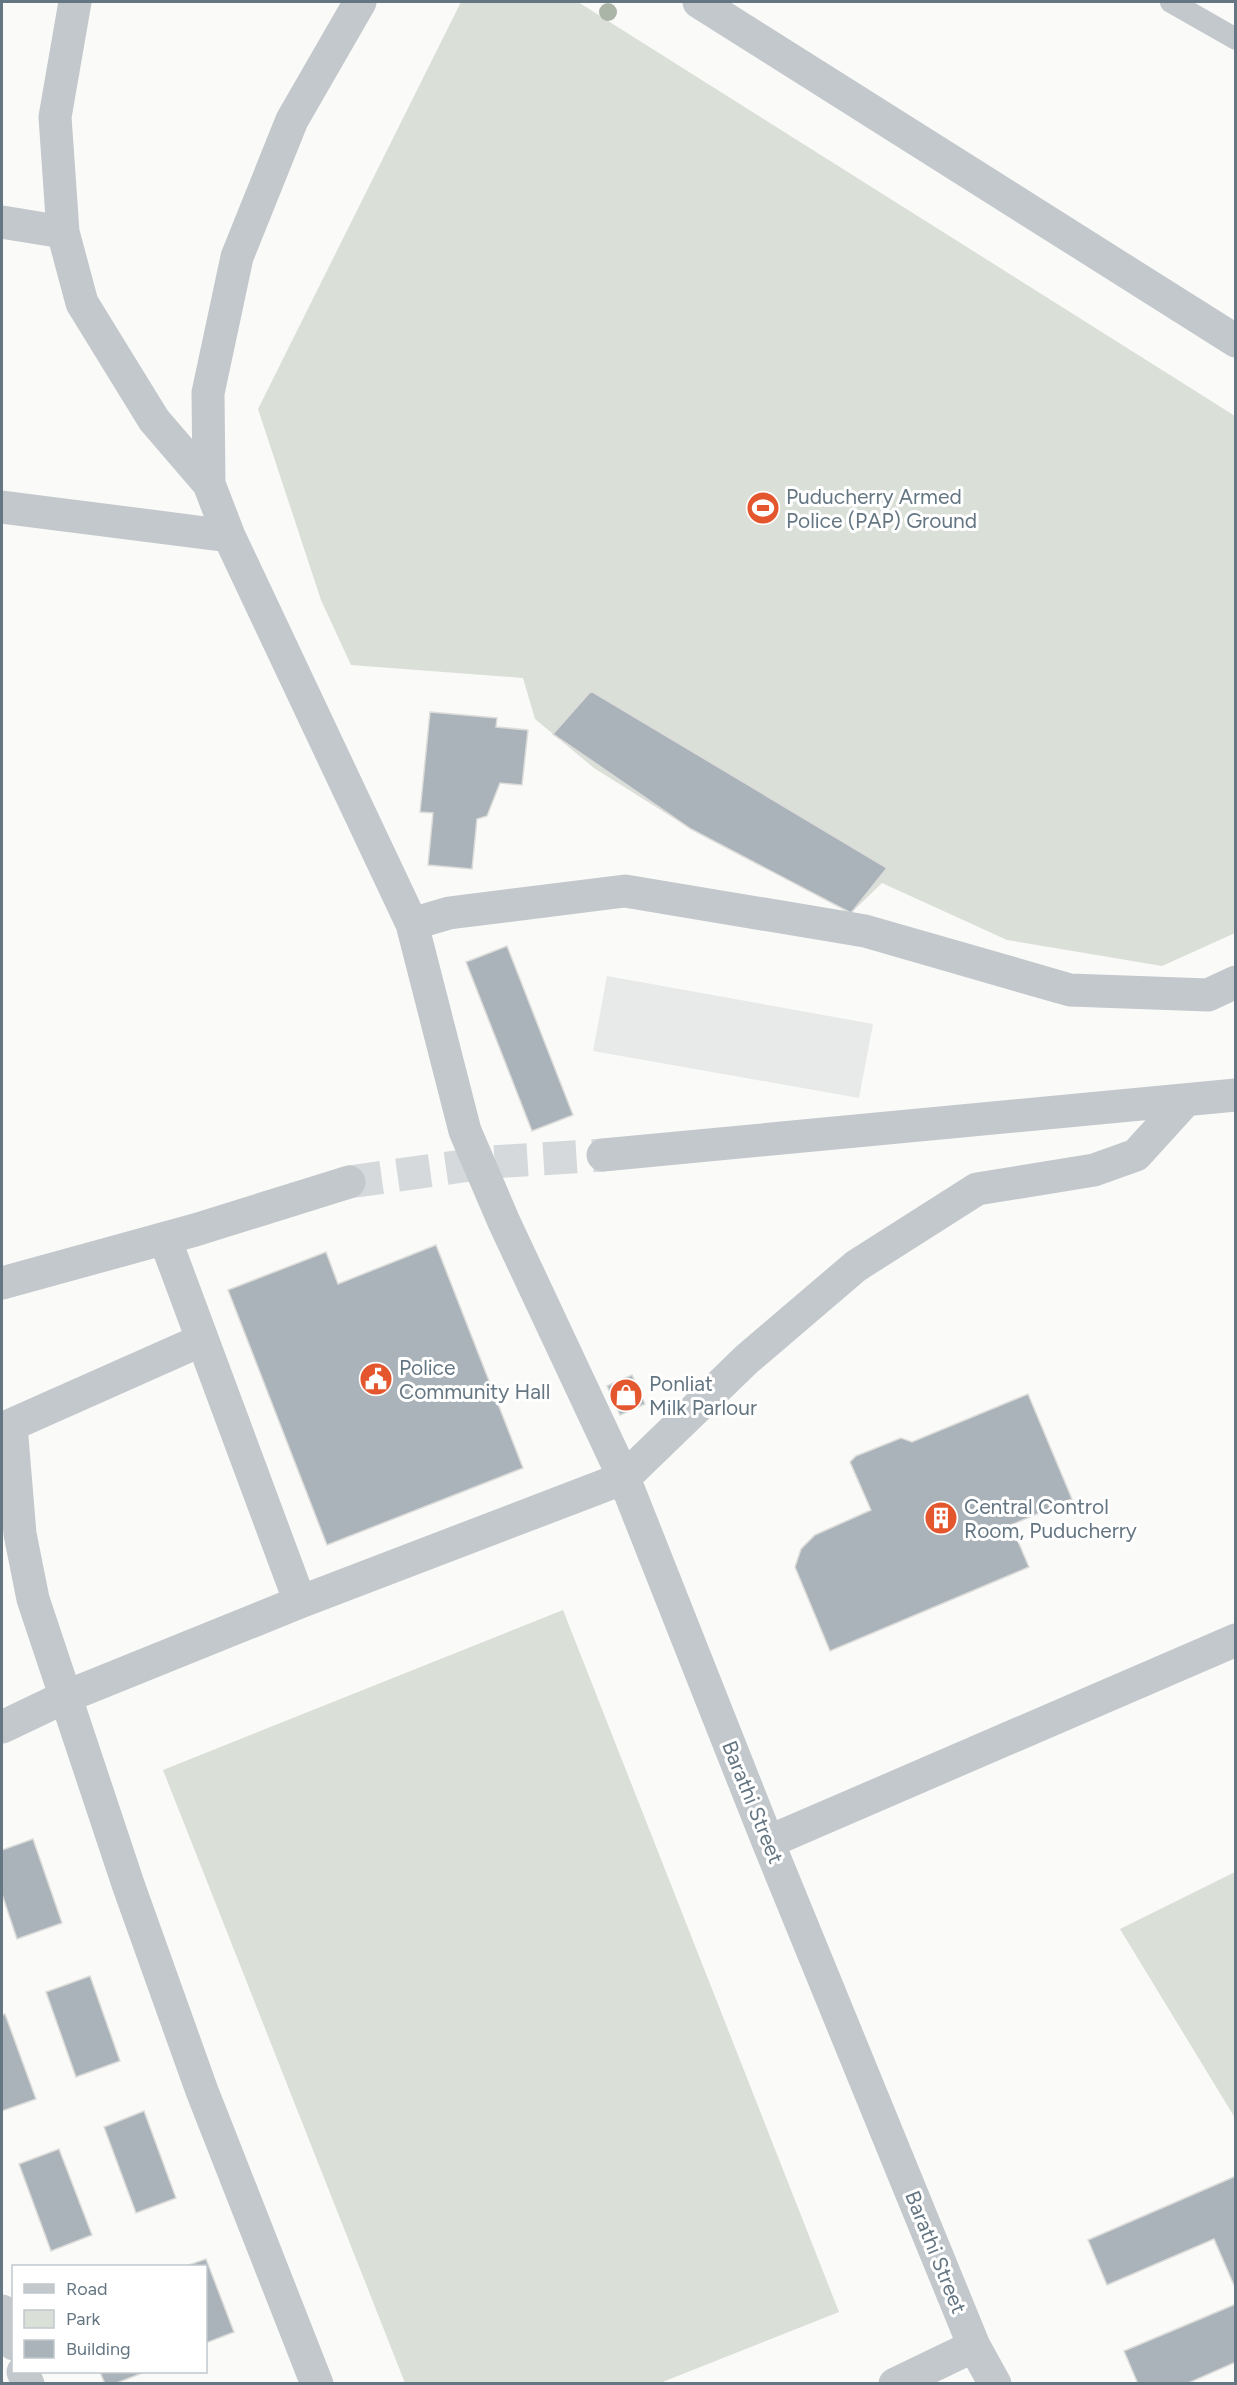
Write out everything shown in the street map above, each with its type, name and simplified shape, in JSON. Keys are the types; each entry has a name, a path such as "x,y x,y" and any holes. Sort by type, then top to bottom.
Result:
{"street":[{"path":"75,2 55,117 63,232 82,303 154,420 209,484"},
{"path":"209,484 208,393 237,257 292,120 360,2"},
{"path":"699,2 1236,341"},
{"path":"2,222 63,232"},
{"name":"Barathi Street","path":"209,484 229,536 412,924 465,1131 504,1222 624,1478 768,1842 974,2346 995,2384"},
{"path":"2,507 229,536"},
{"path":"412,924 449,913 625,891 865,931 1070,990 1208,995 1236,982"},
{"path":"603,1155 1236,1095"},
{"path":"2,1727 65,1697 300,1602 624,1478 747,1359 855,1266 977,1189 1094,1170 1136,1155 1186,1100"},
{"path":"2,1283 165,1239 350,1182"},
{"path":"165,1239 300,1602"},
{"path":"202,1340 6,1427 20,1534 33,1599 202,2091 317,2384"},
{"path":"768,1842 1233,1645"},
{"path":"2,2311 12,2338"},
{"path":"895,2384 974,2346"}],"lane":[{"path":"1171,2 1236,39"}],"shaded area":[{"path":"607,976 873,1024 859,1098 593,1051"}],"green space":[{"name":"Puducherry Armed Police (PAP) Ground","path":"461,2 578,2 1235,416 1235,933 1162,966 1007,940 882,883 851,913 691,829 594,768 535,719 523,678 351,665 321,600 258,409"},
{"path":"563,1610 839,2312 660,2383 405,2383 163,1770"},
{"path":"1235,1872 1235,2118 1120,1929"}],"building":[{"path":"591,691 887,868 851,913 691,829 553,734"},
{"path":"430,712 497,718 496,727 528,730 522,785 500,783 487,816 477,819 472,869 428,865 433,813 420,812"},
{"path":"507,946 573,1115 532,1131 466,962"},
{"name":"Police Community Hall","path":"436,1245 523,1468 327,1545 228,1290 326,1252 338,1284"},
{"name":"Ponliat Milk Parlour","path":"632,1375 645,1404 620,1415 607,1386"},
{"name":"Central Control Room, Puducherry","path":"1028,1394 1072,1499 1011,1525 1029,1567 830,1651 795,1567 801,1549 815,1535 871,1510 850,1462 856,1456 901,1438 912,1442"},
{"path":"33,1839 62,1923 17,1939 2,1894 2,1850"},
{"path":"90,1976 120,2061 76,2077 46,1992"},
{"path":"5,2014 36,2099 2,2111 2,2015"},
{"path":"144,2111 176,2198 136,2213 104,2127"},
{"path":"59,2149 92,2235 51,2251 19,2164"},
{"path":"1236,2176 1236,2290 1214,2239 1107,2285 1088,2240"},
{"path":"206,2259 234,2332 207,2343 207,2265 189,2265"},
{"path":"1236,2304 1236,2362 1186,2384 1138,2384 1124,2351"},
{"path":"100,2373 142,2373 114,2384 105,2384"}],"tunnel":[{"path":"349,1182 491,1162 603,1155"}],"place":[{"name":"Puducherry Armed Police (PAP) Ground","path":"763,508"},
{"name":"Police Community Hall","path":"376,1379"},
{"name":"Ponliat Milk Parlour","path":"626,1395"},
{"name":"Central Control Room, Puducherry","path":"941,1518"}]}
